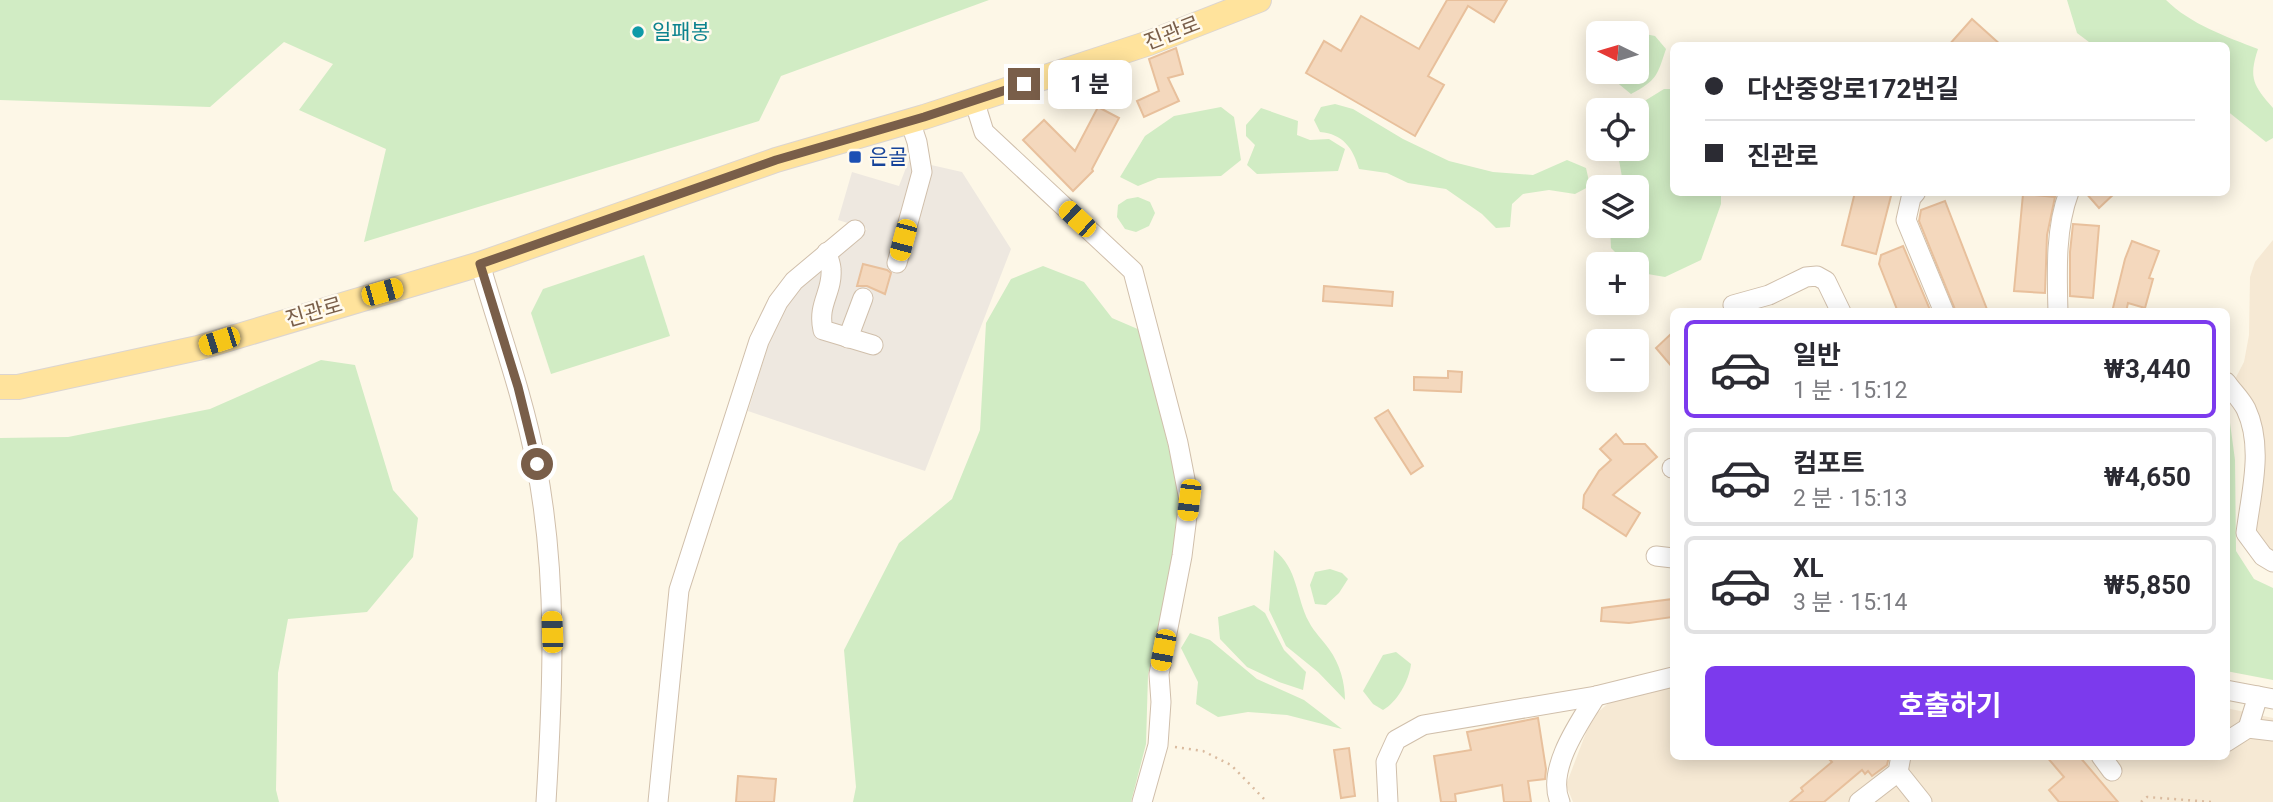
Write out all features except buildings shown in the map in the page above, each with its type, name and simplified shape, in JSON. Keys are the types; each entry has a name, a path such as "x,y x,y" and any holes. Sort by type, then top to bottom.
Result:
{"main road":[{"name":"진관로","path":"0,387 18,387 198,348 480,264 776,160 910,121 1149,43 1259,0"}],"street":[{"path":"974,100 984,132 1133,271 1178,443 1189,500 1182,556 1158,674 1161,702 1158,745 1142,802"},
{"path":"897,263 922,172 910,121"},
{"path":"1913,196 1906,220 1942,308"},
{"path":"2058,308 2056,279 2067,196"},
{"path":"657,802 679,590 759,341 778,302 794,281 855,230"},
{"path":"827,252 831,270 830,285 819,315 822,330 873,345"},
{"path":"480,264 518,387 534,451 550,562 554,679 546,802"},
{"path":"1732,305 1769,295 1806,277 1817,275 1826,281 1839,308"},
{"path":"848,338 863,298"},
{"path":"2230,387 2245,407 2254,434 2255,456 2246,533 2263,556 2273,562"},
{"path":"1388,802 1386,762 1396,740 1423,725 1596,696 1670,678"},
{"path":"2230,691 2265,697 2248,728 2230,739"},
{"path":"1560,802 1556,777 1574,732 1596,696"},
{"path":"2248,728 2273,731"},
{"path":"1859,802 1899,764 1922,802"}],"path":[{"path":"1158,745 1203,751 1231,765 1267,802"},
{"path":"2141,802 2147,797 2212,802"}],"shaded area":[{"path":"909,160 962,172 1011,249 925,471 748,411 768,346 786,307 815,271 867,229 838,220 852,172 899,186"},
{"path":"2273,240 2273,554 2249,530 2256,440 2232,385 2244,362 2249,335 2250,277 2255,262"},
{"path":"1670,686 1670,760 2230,760 2230,709 2273,718 2273,802 1573,802 1566,785 1592,717 1617,696"}],"green space":[{"path":"0,0 989,0 781,76 759,121 364,242 386,149 299,110 333,64 284,42 210,107 0,100"},
{"path":"2067,0 2166,0 2197,23 2258,49 2253,75 2257,88 2273,108 2273,138 2266,142 2230,113 2230,42 2089,42 2077,33"},
{"path":"1649,35 1655,36 1666,49 1655,76 1649,82"},
{"path":"1619,84 1647,84 1646,85 1631,94"},
{"path":"1664,89 1670,89 1670,196 1721,196 1721,204 1701,260 1665,277 1649,274 1649,252 1615,252 1611,248 1611,238 1649,238 1649,175 1622,175 1619,161 1649,161 1649,98"},
{"path":"1335,104 1353,109 1403,139 1449,161 1493,172 1533,175 1567,160 1586,168 1586,188 1575,194 1549,190 1523,194 1512,204 1510,227 1496,228 1482,214 1446,189 1408,183 1387,173 1359,169 1346,143 1328,133 1320,132 1314,120 1321,107"},
{"path":"1221,107 1234,117 1241,160 1221,176 1158,178 1138,186 1120,177 1145,136 1174,116"},
{"path":"1261,108 1298,121 1297,135 1310,140 1329,139 1345,149 1338,171 1257,174 1247,165 1255,145 1246,136 1246,125"},
{"path":"1138,197 1150,202 1155,213 1149,226 1136,232 1125,229 1117,217 1118,205 1127,199"},
{"path":"644,255 670,336 551,374 531,313 543,289"},
{"path":"1043,266 1084,282 1112,318 1140,330 1182,502 1175,555 1148,675 1146,744 1131,802 853,802 856,787 844,650 899,543 952,499 980,430 986,323 1011,279"},
{"path":"321,360 355,365 393,490 418,518 413,557 367,612 288,619 278,673 276,790 279,802 0,802 0,438 68,437 210,409"},
{"path":"2230,423 2235,460 2236,551 2254,579 2273,588 2273,680 2230,672"},
{"path":"1274,550 1288,565 1311,626 1339,667 1345,700 1318,672 1286,646 1269,610"},
{"path":"1330,569 1342,573 1348,579 1339,593 1326,605 1315,604 1310,585 1315,572"},
{"path":"1254,605 1265,613 1284,650 1306,672 1303,690 1247,667 1220,639 1218,617"},
{"path":"1190,633 1210,640 1257,679 1304,700 1342,729 1287,715 1248,712 1218,717 1196,704 1198,682 1181,648"},
{"path":"1396,652 1411,664 1410,671 1397,696 1383,710 1373,704 1363,691 1383,655"}],"place":[{"name":"일패봉","path":"638,32"},
{"name":"은골","path":"855,157"}],"route":[{"path":"537,464 518,387 480,264 776,160 924,117 1024,84"}]}
